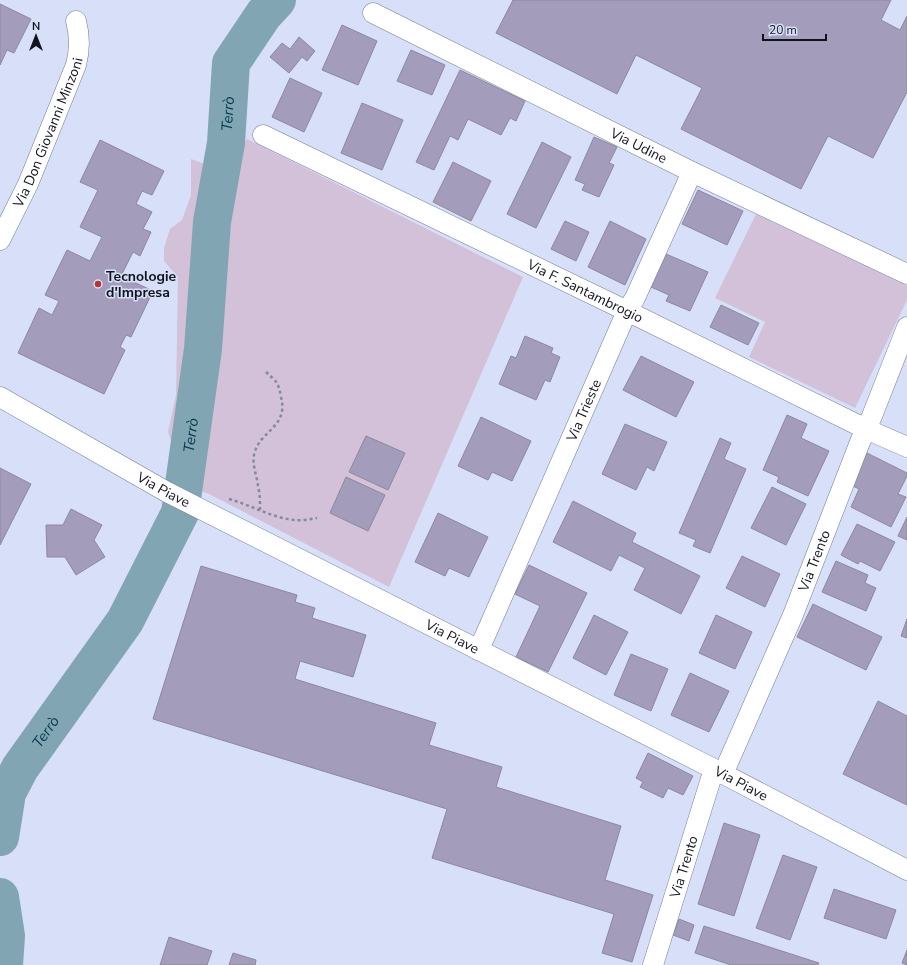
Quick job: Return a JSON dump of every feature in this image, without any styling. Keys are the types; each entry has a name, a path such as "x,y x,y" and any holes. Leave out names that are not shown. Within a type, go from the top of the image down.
{"street":[{"name":"Via Udine","path":"373,13 692,172 907,274"},
{"name":"Via Don Giovanni Minzoni","path":"0,240 28,184 76,65 79,34 76,21"},
{"name":"Via F. Santambrogio","path":"263,135 627,311 866,429 907,447"},
{"name":"Via Trieste","path":"478,650 486,636 627,311 635,298 692,172"},
{"name":"Via Trento","path":"653,965 719,772 793,615 907,327"},
{"name":"Via Piave","path":"0,397 167,492 719,772 907,870"}],"path":[{"path":"260,510 254,455 261,440 275,426 282,416 284,406 278,382 266,372"},
{"path":"204,511 217,496 243,502 277,517 296,521 317,518"}],"shaded area":[{"path":"247,139 523,277 389,587 209,494 188,486 216,317 215,301 223,279 227,248 217,226 222,194 227,171"},
{"path":"191,159 213,167 207,219 201,326 180,465 168,432 176,395 178,277 164,261 164,248 170,229 182,220 191,195"},
{"path":"756,214 907,286 907,300 855,408 749,357 765,322 715,298"}],"building":[{"path":"513,0 891,0 881,20 900,30 907,16 907,92 873,158 828,136 801,189 681,129 702,88 636,55 617,94 496,33"},
{"path":"0,4 31,19 14,53 7,50 0,65"},
{"path":"342,25 377,41 358,85 322,70"},
{"path":"299,37 315,51 307,61 302,57 289,73 270,57 282,43 290,49"},
{"path":"411,50 445,65 432,95 397,81"},
{"path":"460,70 525,101 516,121 510,118 501,135 468,119 458,140 450,136 434,170 416,162"},
{"path":"290,78 322,93 304,132 272,117"},
{"path":"362,103 403,120 382,170 341,153"},
{"path":"594,137 617,147 609,163 614,165 599,197 582,190 585,184 575,180"},
{"path":"100,140 164,171 152,195 142,191 136,204 152,212 143,229 151,232 140,256 133,252 121,276 153,291 131,337 126,335 120,347 125,350 104,394 18,353 39,308 52,315 59,301 45,295 67,250 90,261 102,237 80,227 98,190 80,182"},
{"path":"542,142 571,157 536,228 507,214"},
{"path":"453,162 491,181 471,221 433,202"},
{"path":"698,190 743,211 727,245 682,224"},
{"path":"565,221 589,232 576,261 551,249"},
{"path":"610,221 646,239 625,285 588,267"},
{"path":"666,254 708,272 690,311 666,301 669,295 651,287"},
{"path":"721,305 759,323 748,345 710,327"},
{"path":"525,336 553,348 551,353 560,357 550,382 545,380 536,400 499,384 511,356 516,358"},
{"path":"641,356 694,382 676,417 623,390"},
{"path":"787,415 807,424 801,438 829,451 808,496 777,482 779,477 763,470"},
{"path":"481,417 531,441 512,481 492,472 488,480 458,466"},
{"path":"625,424 667,442 654,471 647,467 636,490 602,474"},
{"path":"366,436 405,453 388,490 349,472"},
{"path":"720,438 731,443 724,459 746,469 710,553 693,546 696,540 679,533"},
{"path":"867,453 907,473 898,494 906,497 891,527 851,507 859,489 851,485"},
{"path":"0,468 31,484 0,545"},
{"path":"346,477 385,495 368,531 330,513"},
{"path":"772,487 806,504 786,545 751,528"},
{"path":"573,501 636,533 632,542 700,576 681,614 634,590 645,568 619,555 611,571 553,542"},
{"path":"71,509 102,525 94,540 105,557 76,575 65,557 47,557 46,525 63,525"},
{"path":"438,513 488,537 469,577 449,568 445,576 415,562"},
{"path":"907,517 907,540 898,536"},
{"path":"857,524 895,542 880,571 860,561 858,564 841,555"},
{"path":"742,556 780,574 765,607 726,588"},
{"path":"836,561 868,575 865,583 876,588 866,611 822,592"},
{"path":"529,565 587,593 548,672 516,657 540,606 515,594"},
{"path":"201,566 297,595 295,602 315,608 312,618 366,635 353,677 300,661 295,679 436,723 429,745 502,767 496,787 621,826 605,880 653,895 632,962 602,953 614,914 432,858 447,809 153,719"},
{"path":"813,604 882,637 866,670 797,637"},
{"path":"594,615 628,632 606,675 573,658"},
{"path":"716,615 752,632 735,669 699,653"},
{"path":"907,619 907,638 901,636"},
{"path":"631,654 668,669 651,711 614,695"},
{"path":"690,673 729,691 709,732 671,715"},
{"path":"878,701 907,716 907,805 843,774"},
{"path":"648,753 693,776 683,795 668,788 663,798 640,787 643,782 636,778"},
{"path":"724,823 760,835 734,916 698,904"},
{"path":"783,855 817,867 790,940 756,928"},
{"path":"834,889 896,910 886,939 824,918"},
{"path":"679,919 694,925 689,941 673,935"},
{"path":"704,926 819,963 818,965 731,965 695,953"},
{"path":"169,937 212,951 207,965 160,965"},
{"path":"907,950 907,965 902,963"},
{"path":"233,953 256,960 255,965 229,965"}],"waterway":[{"name":"Terrò","path":"0,837 7,793 20,768 125,621 180,513 203,349 212,222 226,143 231,63 264,14 277,0"},
{"name":"Terrò","path":"0,897 6,936 4,965"}],"place":[{"name":"Tecnologie d'Impresa","path":"98,284"}]}
